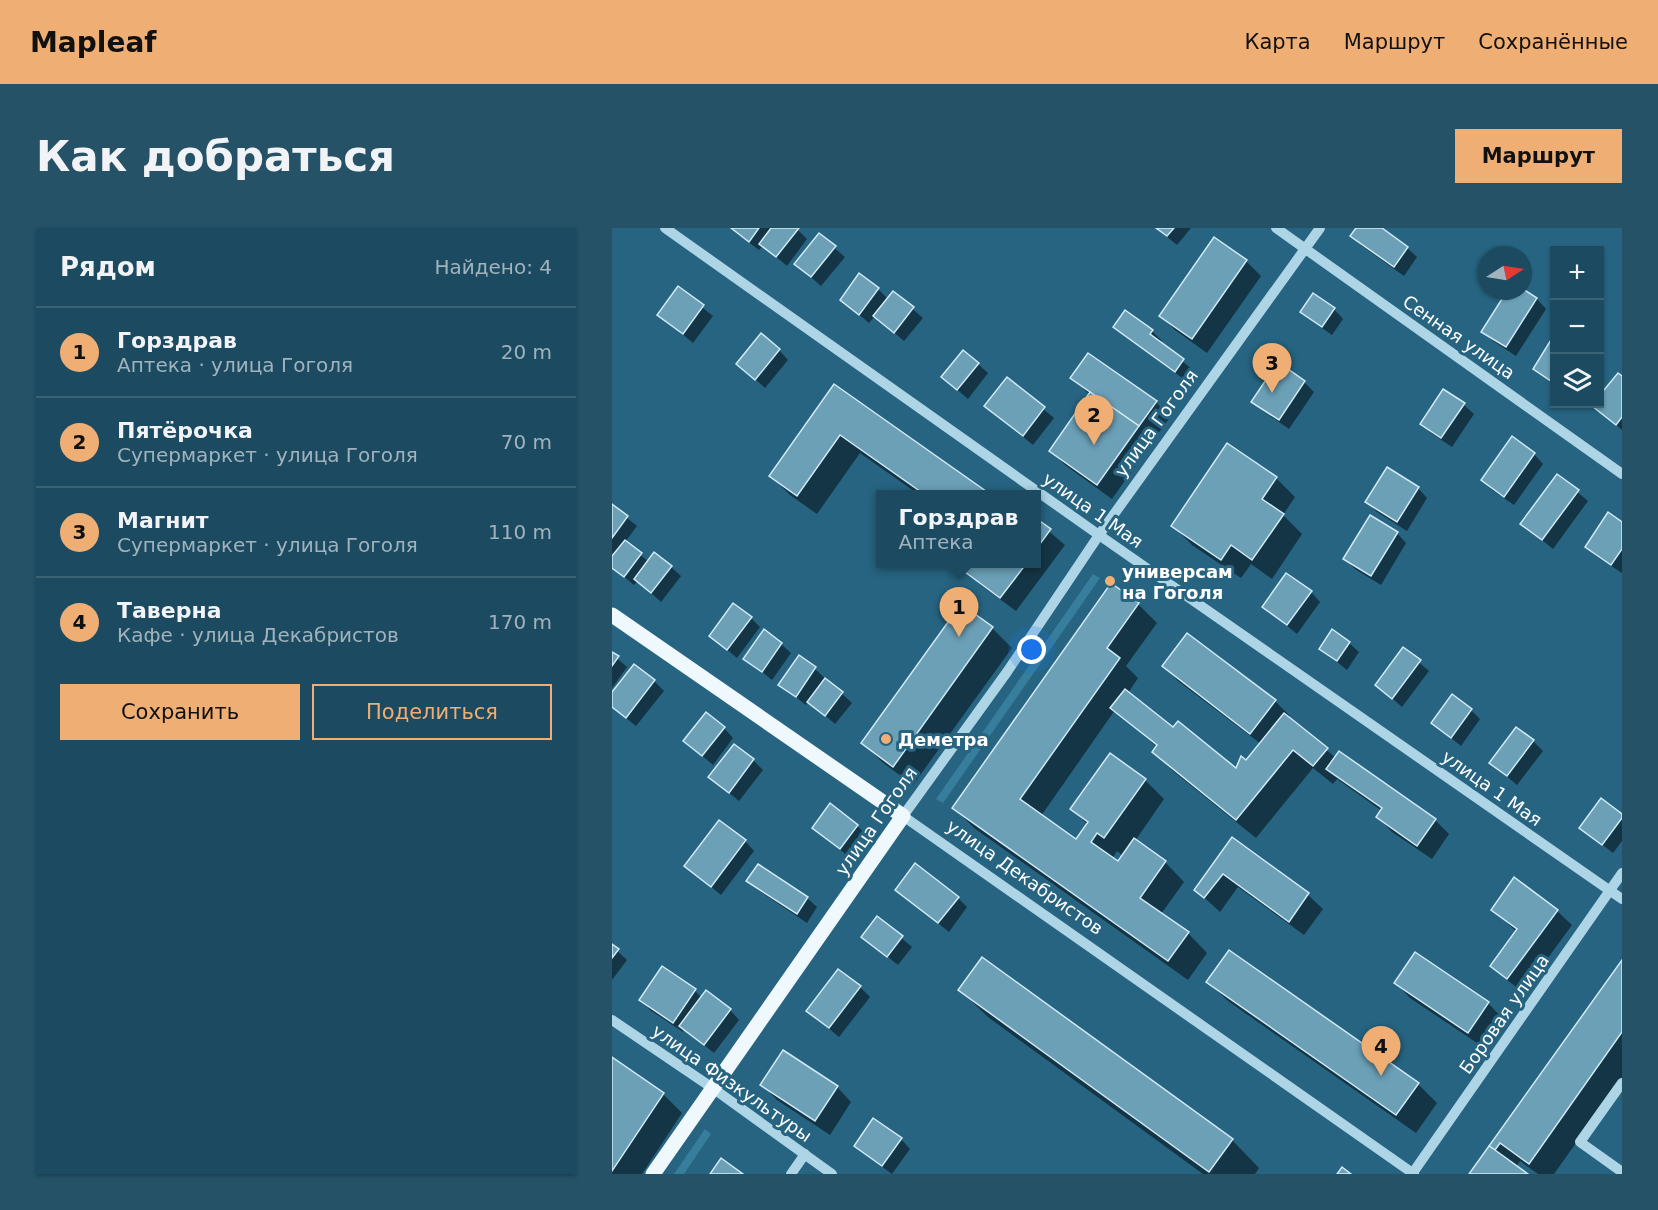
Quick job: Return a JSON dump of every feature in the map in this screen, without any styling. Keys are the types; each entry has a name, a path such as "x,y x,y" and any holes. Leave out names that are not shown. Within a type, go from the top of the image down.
{"main road":[{"name":"улица Декабристов","path":"612,615 903,816"},
{"name":"улица Гоголя","path":"654,1174 903,816"}],"street":[{"name":"улица 1 Мая","path":"665,228 1035,490"},
{"name":"Сенная улица","path":"1276,228 1622,474"},
{"name":"улица Гоголя","path":"903,816 1007,672 1099,535 1320,228"},
{"name":"улица 1 Мая","path":"1041,494 1622,899"},
{"name":"улица Декабристов","path":"903,816 1413,1174"},
{"name":"Боровая улица","path":"1413,1174 1622,873"},
{"name":"улица Физкультуры","path":"612,1020 714,1089 832,1174"},
{"path":"1622,1083 1580,1142 1622,1172"},
{"path":"791,1174 805,1154"}],"shaded area":[{"path":"1093,574 1100,578 943,803 936,799"},
{"path":"705,1129 711,1134 684,1174 674,1174"}],"building":[{"path":"731,228 759,228 749,242"},
{"path":"771,228 799,228 776,257 759,244"},
{"path":"1156,228 1174,228 1167,236"},
{"path":"1356,228 1382,228 1408,247 1394,267 1350,236"},
{"path":"819,233 836,246 811,277 794,264"},
{"path":"1214,237 1247,260 1192,339 1159,316"},
{"path":"859,273 879,288 859,315 840,300"},
{"path":"678,286 704,305 683,334 657,315"},
{"path":"893,291 914,307 894,333 873,316"},
{"path":"1313,293 1335,308 1322,327 1300,312"},
{"path":"1532,295 1537,298 1506,347 1481,332 1501,300 1532,300"},
{"path":"1125,310 1153,330 1150,334 1184,359 1175,372 1113,327"},
{"path":"761,333 780,349 755,380 736,364"},
{"path":"1550,341 1550,380 1533,369"},
{"path":"963,350 979,363 957,390 941,377"},
{"path":"1088,353 1157,401 1139,426 1070,378"},
{"path":"1278,362 1305,381 1279,420 1251,402"},
{"path":"1618,373 1622,376 1622,417 1616,425 1595,408 1604,408 1604,390"},
{"path":"1007,377 1045,407 1023,436 984,406"},
{"path":"834,384 984,490 918,490 840,435 797,496 769,476"},
{"path":"1443,389 1465,403 1441,438 1420,424"},
{"path":"1090,392 1139,426 1097,485 1049,451"},
{"path":"1512,436 1535,453 1504,497 1481,480"},
{"path":"1227,443 1277,477 1262,499 1284,514 1252,560 1231,545 1221,560 1171,526"},
{"path":"1387,467 1419,487 1397,522 1365,502"},
{"path":"1557,474 1579,490 1542,540 1520,524"},
{"path":"612,504 628,516 612,538"},
{"path":"1608,512 1622,522 1622,549 1611,565 1585,547"},
{"path":"1370,515 1398,532 1371,576 1343,559"},
{"path":"1041,522 1051,529 1041,543"},
{"path":"625,540 642,553 624,577 612,568 612,556"},
{"path":"654,552 672,566 651,593 634,579"},
{"path":"968,568 1023,568 1000,598 965,572"},
{"path":"1286,573 1312,591 1287,625 1262,607"},
{"path":"1111,583 1139,603 1107,648 1120,658 1020,799 1076,839 1088,822 1070,809 1110,753 1146,779 1104,838 1097,833 1091,842 1118,861 1134,838 1166,861 1140,898 1189,932 1168,961 952,808"},
{"path":"733,603 752,617 727,650 709,636"},
{"path":"961,604 993,627 893,767 861,743"},
{"path":"764,629 782,643 762,672 743,659"},
{"path":"1332,629 1350,642 1337,661 1319,649"},
{"path":"1187,633 1276,700 1250,734 1162,666"},
{"path":"1403,647 1421,660 1392,699 1375,685"},
{"path":"612,652 619,656 612,666"},
{"path":"799,655 816,667 796,697 778,685"},
{"path":"634,664 655,680 626,718 612,707 612,692"},
{"path":"825,678 843,692 825,716 807,702"},
{"path":"1125,689 1173,727 1178,721 1236,768 1241,756 1246,760 1284,713 1328,748 1313,766 1293,750 1236,820 1152,752 1157,745 1110,708"},
{"path":"1452,694 1472,709 1451,738 1431,723"},
{"path":"706,712 725,727 702,756 683,741"},
{"path":"1516,727 1534,740 1507,776 1489,763"},
{"path":"734,744 754,759 729,793 708,777"},
{"path":"1339,751 1436,819 1417,846 1376,817 1382,808 1326,769"},
{"path":"1601,798 1622,814 1622,818 1602,845 1579,828"},
{"path":"830,803 858,825 840,849 812,828"},
{"path":"719,820 746,840 711,887 684,866"},
{"path":"1232,837 1309,893 1289,922 1223,874 1204,898 1194,890"},
{"path":"915,863 959,897 938,923 895,890"},
{"path":"758,864 808,897 797,914 746,881"},
{"path":"1514,877 1558,910 1507,979 1490,966 1517,929 1491,910"},
{"path":"877,916 903,936 887,957 861,937"},
{"path":"612,944 619,949 612,958"},
{"path":"1229,950 1419,1083 1396,1115 1206,982"},
{"path":"1415,952 1489,1002 1468,1033 1394,983"},
{"path":"982,957 1233,1139 1209,1172 958,990"},
{"path":"1622,960 1622,1032 1529,1164 1500,1143 1495,1150 1489,1146"},
{"path":"662,966 696,989 673,1023 639,1000"},
{"path":"838,969 861,986 829,1028 806,1011"},
{"path":"706,990 731,1009 704,1045 679,1026"},
{"path":"783,1050 838,1086 815,1121 760,1085"},
{"path":"612,1057 664,1093 612,1171"},
{"path":"873,1118 902,1138 882,1166 854,1146"},
{"path":"1489,1146 1495,1150 1528,1174 1469,1174"},
{"path":"721,1158 743,1174 710,1174"},
{"path":"1342,1167 1351,1174 1337,1174"}],"place":[{"name":"Магнит","path":"1272,393"},
{"name":"Пятёрочка","path":"1094,445"},
{"name":"универсам на Гоголя","path":"1110,581"},
{"name":"Горздрав","path":"959,637"},
{"name":"Деметра","path":"886,739"},
{"name":"Таверна","path":"1381,1076"}]}
